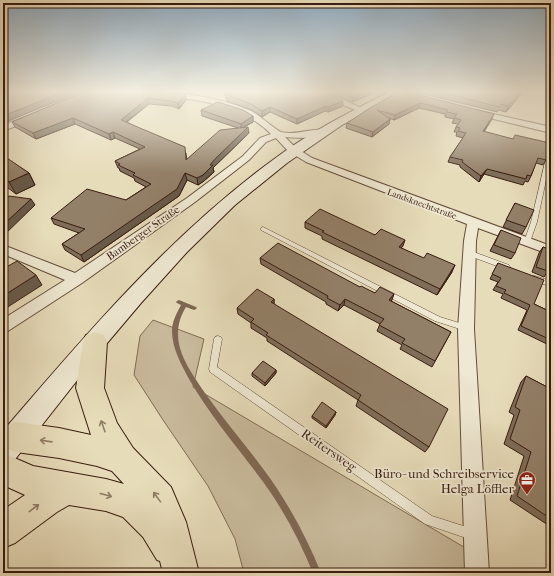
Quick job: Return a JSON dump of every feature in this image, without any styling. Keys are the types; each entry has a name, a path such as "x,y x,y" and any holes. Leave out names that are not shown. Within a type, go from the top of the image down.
{"highway":[{"path":"95,342 90,388 105,432 122,459 159,499 169,522 179,567"},
{"path":"10,444 59,443 97,451 122,459"},
{"path":"3,469 33,482 106,495 133,504 155,525 179,567"},
{"path":"3,531 45,500 67,488"}],"main road":[{"path":"10,444 124,307 194,234 226,205 294,152 344,119"}],"street":[{"path":"3,128 26,119"},
{"path":"259,119 278,134 294,152"},
{"path":"505,119 551,130"},
{"path":"278,134 298,136 323,132"},
{"name":"Bamberger Straße","path":"3,326 77,279 209,188 246,158 264,140 278,134"},
{"name":"Landsknechtstraße","path":"294,152 352,178 551,251"},
{"path":"473,223 469,253 466,328 477,573"},
{"path":"3,249 77,279"}],"lane":[{"path":"527,242 548,176 551,146"},
{"path":"263,229 438,319 466,328"},
{"path":"469,253 514,269"},
{"path":"527,275 551,284"},
{"name":"Reitersweg","path":"218,339 214,369 429,520 476,535"}],"shaded area":[{"path":"153,320 204,339 193,387 474,553 474,573 244,573 235,539 208,486 134,375 140,336"}],"building":[{"path":"19,119 71,119 33,133 12,122"},
{"path":"75,119 122,119 121,120 185,147 186,160 220,130 248,127 215,159 210,165 213,165 203,175 197,178 185,173 177,189 81,255 62,244 85,229 51,218 87,189 126,200 151,184 133,175 135,173 118,165 120,164 115,161 145,147 113,132 109,134"},
{"path":"226,119 249,119 241,124"},
{"path":"353,119 390,119 373,132 347,123"},
{"path":"457,119 491,119 483,131 513,139 515,135 550,143 546,160 538,158 531,176 527,175 526,179 487,169 481,176 462,162 463,160 450,157 466,133 458,131 460,128 456,127 461,120"},
{"path":"3,156 29,173 9,182 3,178"},
{"path":"9,196 31,199 3,225 3,201"},
{"path":"515,203 534,210 526,227 506,220"},
{"path":"320,209 375,235 381,229 405,240 399,247 424,258 427,253 455,265 440,289 322,232 324,231 305,222"},
{"path":"501,230 521,238 515,253 494,245"},
{"path":"278,243 360,287 361,286 375,293 380,287 394,294 389,300 451,332 435,361 402,343 405,339 379,325 384,319 345,299 340,305 327,298 328,296 260,258"},
{"path":"543,247 551,250 551,266 548,271 536,267"},
{"path":"17,261 36,275 3,296 3,269"},
{"path":"498,263 544,280 534,304 551,312 551,340 521,326 530,305 504,293 506,290 496,286 501,278 492,274"},
{"path":"257,289 274,299 271,302 448,409 429,447 358,400 361,395 266,335 268,333 251,322 254,319 237,308"},
{"path":"263,361 276,370 265,383 252,373"},
{"path":"526,376 551,389 551,519 517,496 531,452 510,439 520,410 515,407"},
{"path":"322,402 336,412 326,426 312,416"}],"waterway":[{"path":"179,302 185,304"},
{"path":"185,304 194,308"},
{"path":"185,304 178,317 175,332 177,348 185,367 197,387 227,429 267,480 295,525 317,573"}],"place":[{"name":"Büro- und Schreibservice Helga Löffler","path":"527,495"}]}
